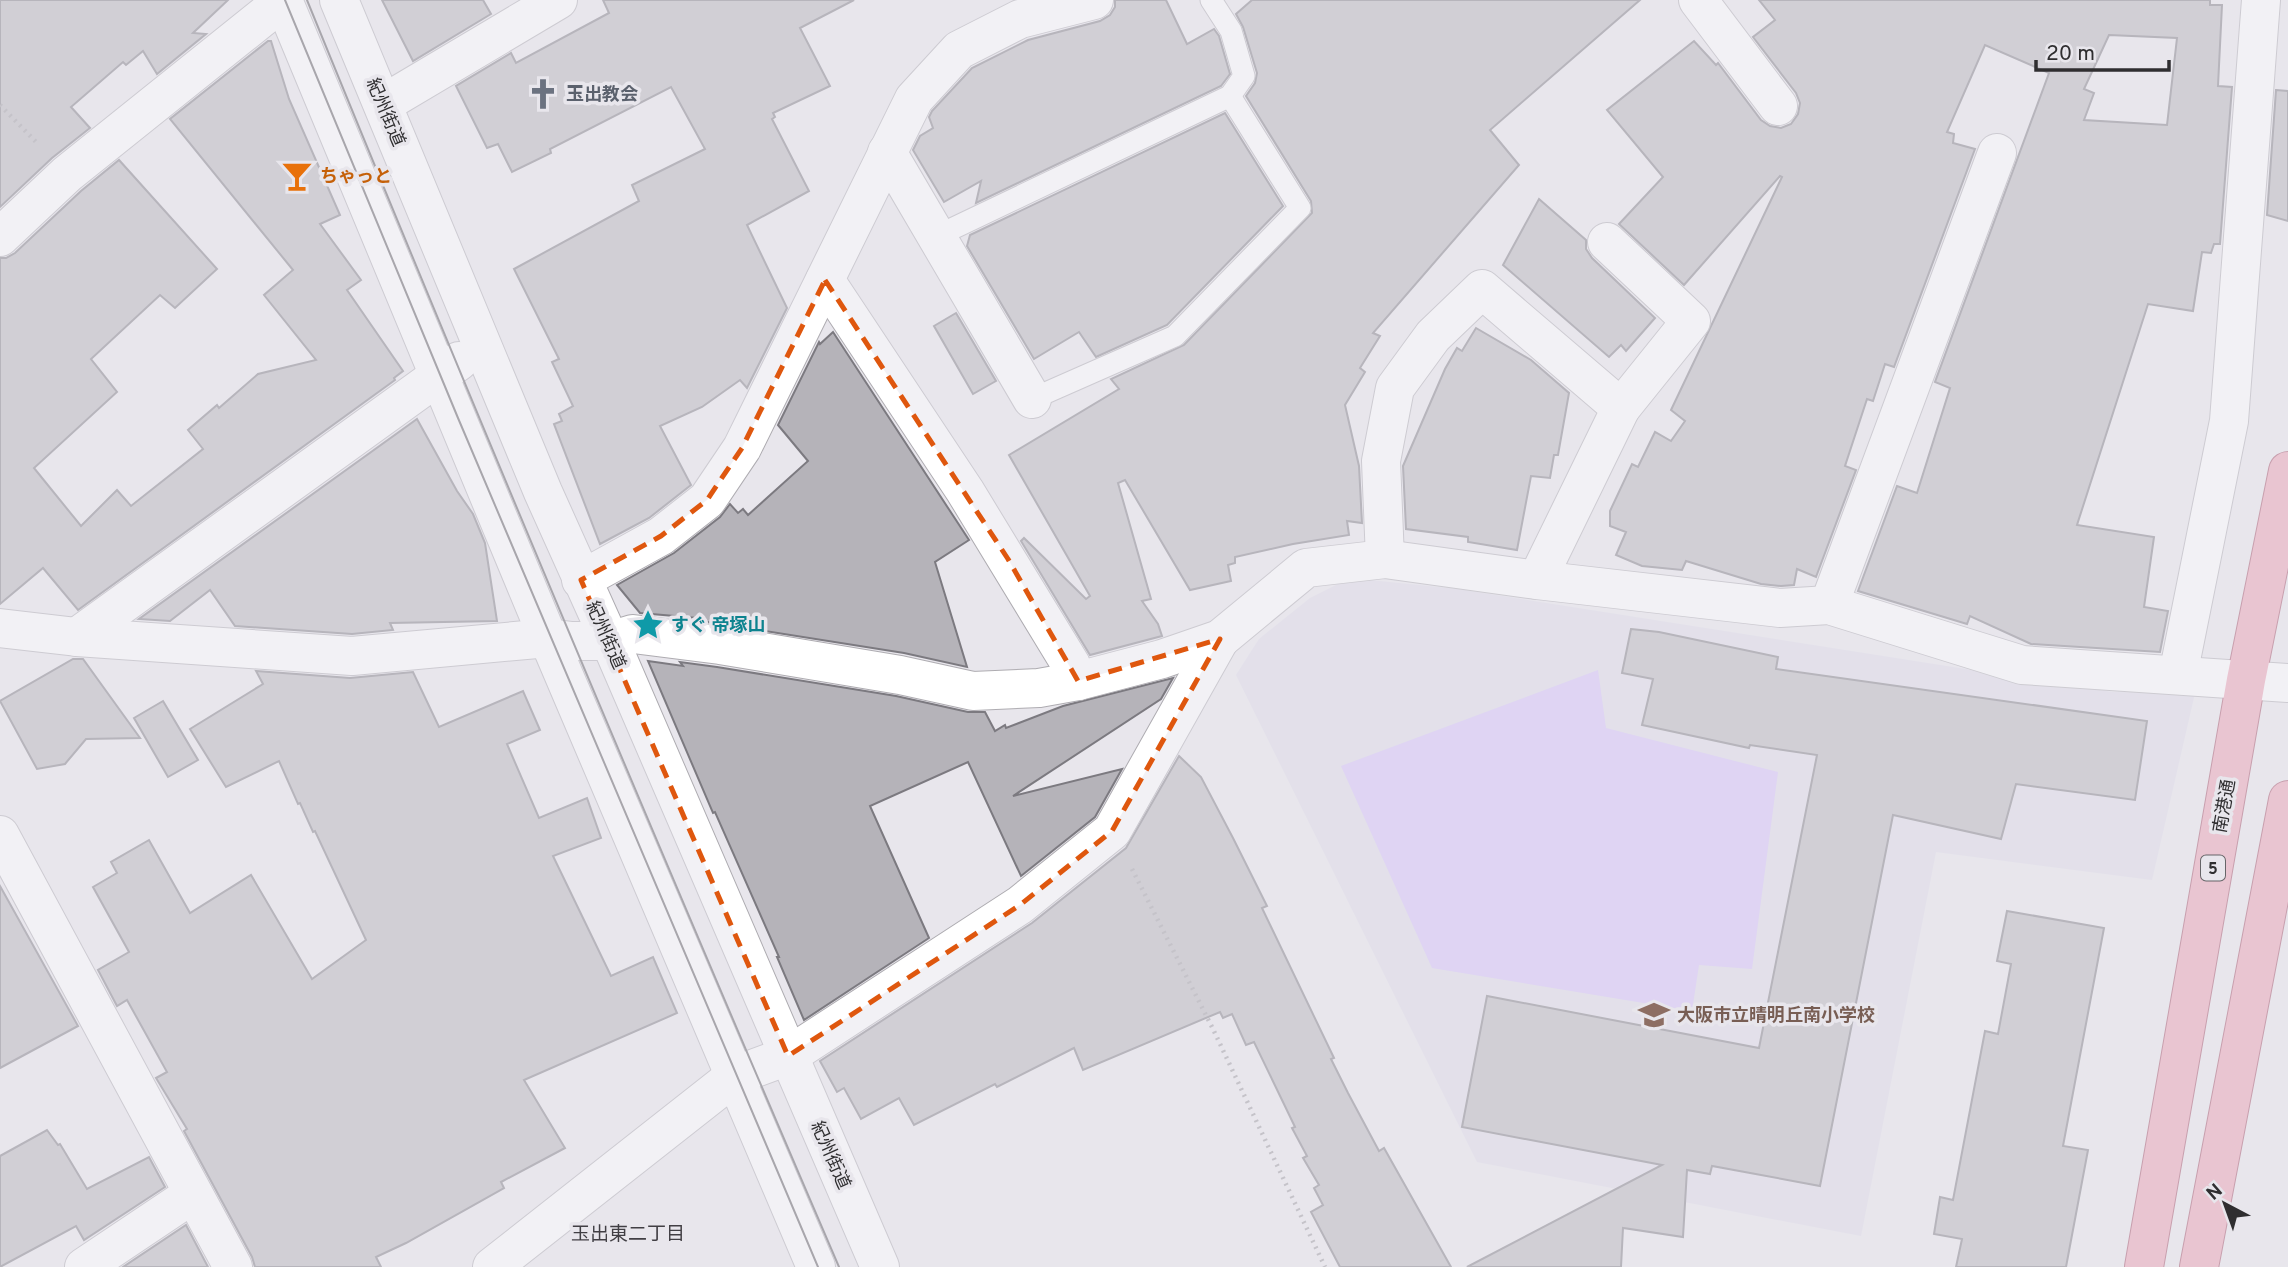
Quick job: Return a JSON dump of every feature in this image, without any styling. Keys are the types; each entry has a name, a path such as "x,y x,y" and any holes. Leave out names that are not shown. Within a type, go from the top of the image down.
{"main road":[{"name":"南港通","path":"2144,1267 2246,680 2288,471"},
{"path":"2199,1267 2288,800"}],"street":[{"path":"0,237 67,174 284,0 548,638 816,1267"},
{"name":"紀州街道","path":"338,0 581,580 610,641 880,1267"},
{"path":"383,104 558,0"},
{"path":"1698,0 1778,106"},
{"path":"2178,675 2230,421 2261,0"},
{"path":"581,580 661,536 707,500 742,448 914,99 958,50 1020,19 1088,1"},
{"path":"887,152 1032,399"},
{"path":"1829,605 1997,153"},
{"path":"1537,580 1621,408 1691,321 1607,242"},
{"path":"825,279 987,525 1079,681"},
{"path":"1385,559 1381,461 1395,388 1433,336 1482,289 1621,408"},
{"path":"77,637 482,344"},
{"path":"0,628 77,637 352,656 548,638 610,641 633,634 720,645 900,675 973,691 1040,688 1079,681 1162,659 1220,639 1306,568 1385,559 1537,580 1780,608 1829,605 2022,665 2288,683"},
{"path":"496,1266 734,1077 788,1056 1020,905 1112,831 1220,639"},
{"path":"0,835 233,1267"},
{"path":"84,1267 193,1194"}],"lane":[{"path":"937,236 1230,96 1244,76 1231,31 1211,0"},
{"path":"1032,399 1175,336 1300,208 1230,96"}],"path":[{"path":"0,105 67,174"},
{"path":"1112,831 1213,1029 1325,1267"}],"highlighted area":[{"path":"825,280 1008,559 1078,681 1220,639 1112,831 1020,905 788,1056 581,580 661,536 707,500 742,448"}],"shaded area":[{"name":"大阪市立晴明丘南小学校","path":"1350,578 1458,589 2112,692 2195,693 2152,880 1936,852 1861,1236 1477,1162 1236,675 1259,639 1310,598"},
{"path":"1598,670 1606,728 1778,772 1752,969 1699,965 1692,1011 1432,968 1341,766"}],"building":[{"path":"0,0 228,0 193,33 206,34 157,74 143,51 126,65 123,62 71,107 90,128 52,158 0,207"},
{"path":"382,0 483,0 491,14 413,61"},
{"path":"603,0 854,0 800,28 830,86 773,113 775,117 772,119 809,191 747,225 787,308 747,388 740,380 702,407 660,426 691,485 649,518 600,544 554,424 562,421 559,414 573,406 552,362 559,359 514,269 639,201 632,185 705,149 671,87 550,149 551,153 512,172 498,144 487,148 456,86 511,53 516,63 609,13"},
{"path":"1115,0 1166,0 1187,44 1214,29 1219,36 1230,74 1221,86 976,203 981,181 944,202 913,150 920,136 933,128 929,117 932,111 972,68 1028,40 1100,21 1110,15 1115,7"},
{"path":"1252,0 1640,0 1490,130 1519,165 1373,333 1380,336 1360,368 1365,372 1345,405 1359,466 1362,523 1347,521 1349,535 1235,557 1235,563 1228,565 1231,581 1190,590 1125,480 1118,483 1151,599 1142,601 1158,624 1162,636 1090,655 1021,541 1024,538 1086,599 1090,596 1009,455 1119,389 1111,379 1184,345 1312,213 1311,201 1246,96 1255,83 1257,73 1243,27 1236,14"},
{"path":"1759,0 2210,0 2210,5 2222,5 2218,86 2232,87 2220,244 2214,244 2211,253 2202,252 2193,311 2148,304 2077,525 2154,537 2144,607 2168,611 2160,652 2031,644 1970,616 1967,624 1858,591 1897,486 1917,493 1950,388 1935,382 2049,73 1985,45 1947,132 1954,134 1953,143 1975,149 1894,367 1885,364 1873,401 1867,399 1845,466 1856,470 1816,577 1797,569 1794,585 1761,584 1686,561 1682,570 1642,566 1616,555 1626,532 1610,526 1610,511 1632,464 1638,467 1655,432 1671,441 1685,421 1671,410 1782,177 1780,176 1684,285 1619,224 1663,177 1607,110 1694,41 1716,65 1718,63 1761,120 1770,126 1781,128 1791,124 1798,114 1800,103 1796,93 1753,37 1775,20","holes":["2109,35 2177,38 2167,125 2084,120 2094,93 2084,89"]},
{"path":"271,41 289,99 340,215 320,224 361,280 347,290 403,371 395,380 78,610 43,568 0,604 0,258 15,253 81,191 119,160 217,269 175,308 160,295 91,359 117,392 34,468 81,526 117,490 131,506 203,449 188,430 217,405 219,408 258,374 316,360 264,295 293,270 170,119"},
{"path":"2276,90 2288,91 2288,221 2267,215"},
{"path":"1225,113 1283,206 1167,325 1096,357 1079,332 1034,359 967,246 970,235"},
{"path":"1539,199 1586,240 1586,249 1592,258 1655,318 1626,351 1621,345 1609,357 1503,265"},
{"path":"956,313 996,381 973,394 934,326"},
{"path":"1476,328 1531,360 1569,393 1558,455 1554,455 1550,478 1531,476 1517,550 1468,542 1468,537 1406,529 1403,466 1445,369 1457,348 1462,351"},
{"path":"833,332 969,540 935,562 967,667 904,653 695,620 698,618 640,613 617,585 674,553 720,517 730,504 738,513 743,509 748,515 808,461 778,425 819,342 820,344"},
{"path":"417,419 457,491 473,514 485,543 497,621 390,623 393,630 352,634 235,626 210,590 170,621 139,619"},
{"path":"1631,629 1659,632 1778,657 1776,669 2147,721 2135,800 2016,784 2001,839 1893,815 1820,1186 1712,1166 1710,1174 1687,1170 1683,1237 1623,1228 1621,1267 1467,1267 1662,1165 1462,1127 1487,996 1759,1048 1817,755 1750,745 1749,748 1642,725 1653,679 1622,673"},
{"path":"73,659 83,659 140,738 86,739 65,764 37,769 0,701"},
{"path":"648,661 717,667 896,696 968,712 985,712 995,731 1005,725 1006,728 1063,706 1173,678 1161,699 1013,796 1122,769 1095,817 1021,876 968,762 870,806 929,938 804,1020 779,957"},
{"path":"256,671 350,678 413,672 439,727 523,691 540,730 507,744 539,818 587,798 601,838 553,856 611,976 653,957 677,1013 524,1080 565,1148 501,1182 504,1188 376,1257 381,1267 255,1267 184,1131 187,1129 156,1078 167,1072 127,1000 117,1006 98,970 129,952 93,887 117,873 111,862 149,840 190,913 251,875 312,979 366,940 279,761 226,787 190,729 263,684"},
{"path":"163,701 198,760 168,777 134,718"},
{"path":"1179,756 1201,777 1267,906 1262,908 1348,1093 1379,1151 1384,1148 1451,1267 1340,1267 1311,1212 1323,1205 1314,1188 1319,1185 1303,1158 1307,1156 1292,1128 1295,1127 1254,1042 1246,1045 1232,1014 1223,1018 1220,1012 1083,1070 1074,1048 914,1125 899,1098 861,1119 844,1088 837,1092 820,1061 1032,923 1126,848"},
{"path":"0,886 78,1026 0,1068"},
{"path":"2007,911 2104,928 2063,1146 2088,1150 2066,1267 1956,1267 1962,1239 1934,1234 1940,1197 1953,1200 1985,1031 1998,1034 2011,964 1997,961"},
{"path":"47,1130 58,1145 60,1144 87,1189 149,1157 165,1187 84,1240 76,1226 0,1267 0,1156"},
{"path":"186,1225 208,1267 123,1267"}],"tram line":[{"path":"285,0 458,418 818,1267"},
{"path":"307,0 570,635 839,1267"}],"place":[{"name":"玉出教会","path":"543,94"},
{"name":"ちゃっと","path":"297,176"},
{"name":"すぐ 帝塚山","path":"648,625"},
{"name":"大阪市立晴明丘南小学校","path":"1654,1015"}],"district":[{"name":"玉出東二丁目","path":"628,1233"}]}
